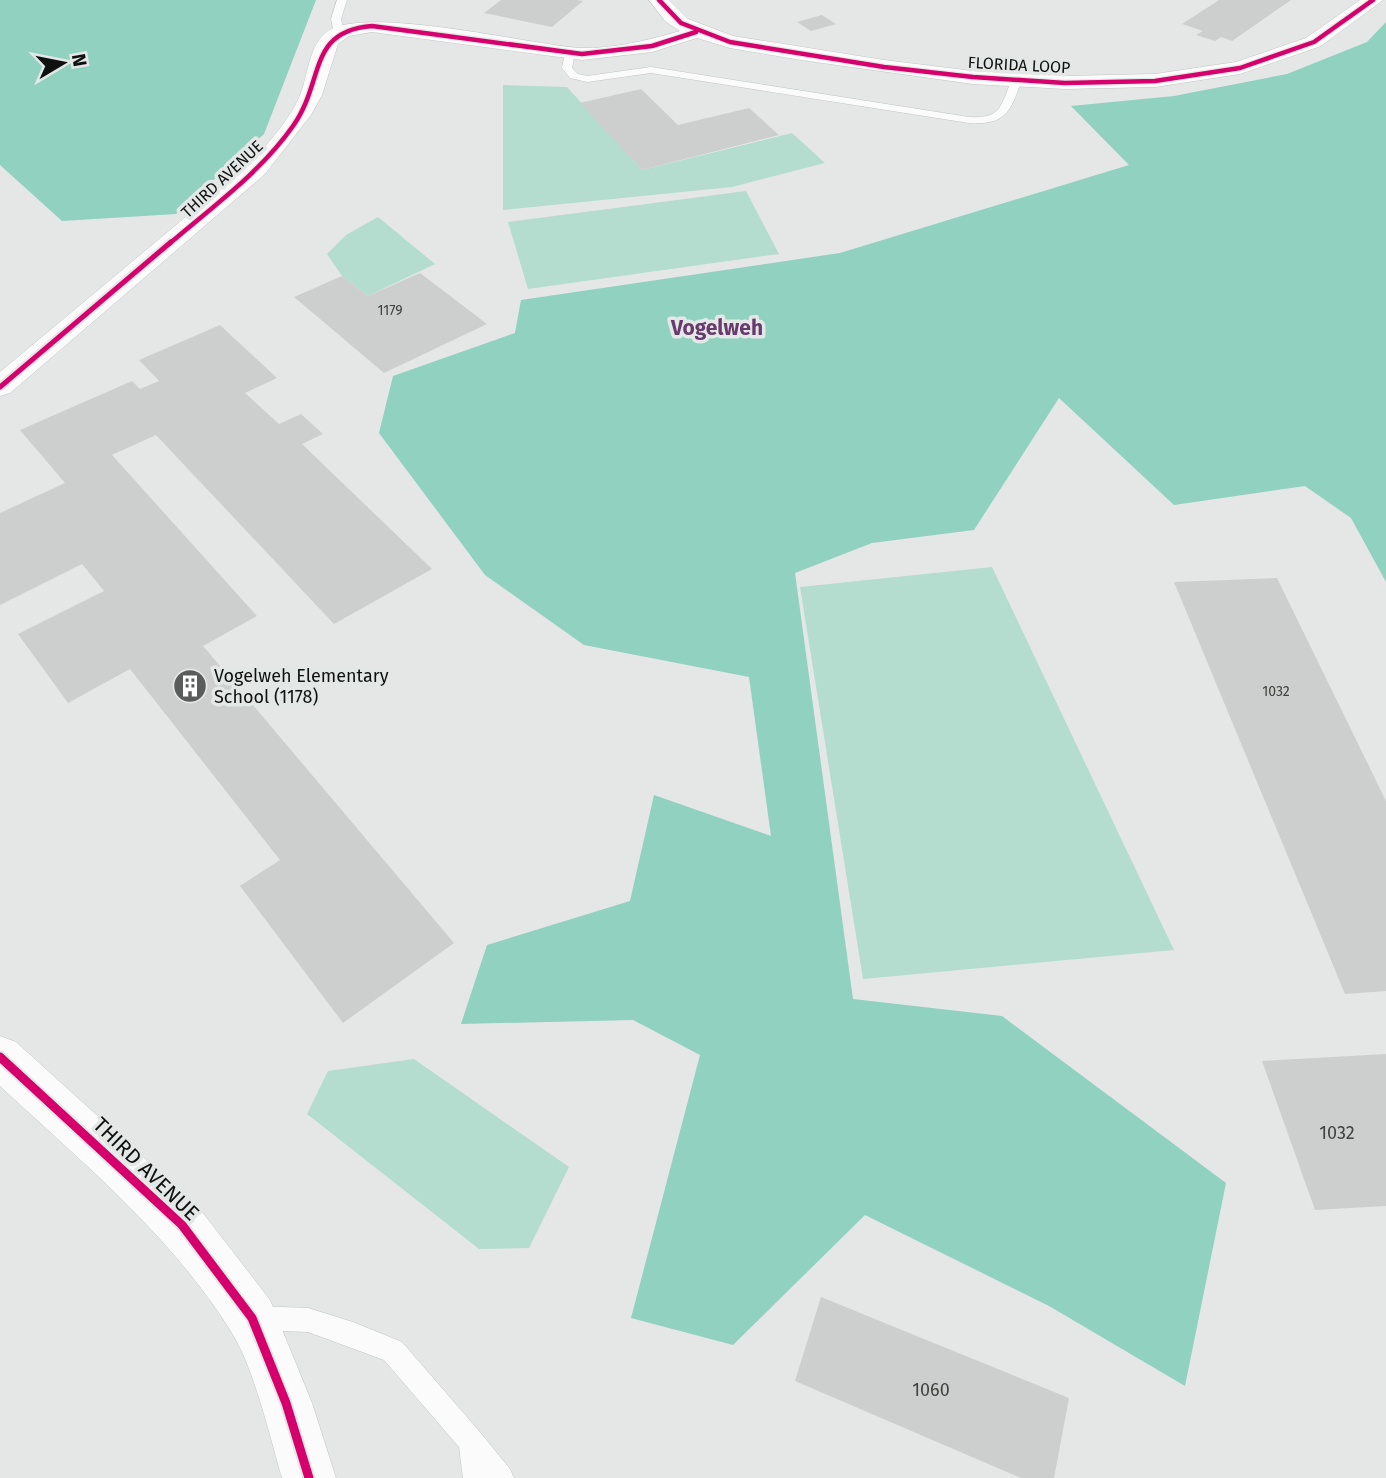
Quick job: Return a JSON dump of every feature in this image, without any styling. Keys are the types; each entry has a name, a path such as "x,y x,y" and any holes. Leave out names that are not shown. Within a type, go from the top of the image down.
{"street":[{"name":"FLORIDA LOOP","path":"659,0 672,16 696,32 773,49 1016,82 1157,79 1249,66 1286,56 1318,41 1345,25 1373,0"},
{"path":"339,33 353,27 381,27 570,53 619,52 696,32"},
{"name":"THIRD AVENUE","path":"1,385 256,170 277,147 304,108 329,42 339,33"},
{"name":"THIRD AVENUE","path":"0,1057 130,1172 182,1225 252,1318 286,1402 309,1478"}],"lane":[{"path":"339,33 336,19 342,0"},
{"path":"570,53 567,68 573,76 587,79 651,70 969,120 987,121 1006,111 1016,82"},
{"path":"252,1318 308,1320 353,1334 393,1351 501,1478"},
{"path":"470,1439 476,1478"}],"green space":[{"path":"0,0 316,0 264,134 176,214 62,221 0,165"},
{"path":"1386,22 1386,582 1351,518 1305,486 1174,505 1059,398 974,530 872,543 795,573 853,999 1002,1016 1226,1183 1185,1386 1049,1306 865,1215 733,1345 631,1318 700,1055 633,1020 461,1024 487,945 630,901 654,795 771,836 749,677 584,645 485,575 379,433 393,376 515,333 521,300 840,253 1129,165 1071,106 1174,96 1287,74 1367,42"},
{"path":"503,85 567,87 642,170 792,133 825,163 732,187 503,210"},
{"path":"746,191 779,254 528,289 508,222"},
{"path":"378,217 435,264 368,296 342,276 327,254 346,235"},
{"path":"992,567 1174,950 863,979 800,587"},
{"path":"414,1059 569,1167 529,1248 479,1249 307,1114 328,1071"}],"building":[{"path":"501,0 583,1 552,27 484,13"},
{"path":"1219,0 1291,0 1232,41 1221,37 1215,41 1196,35 1203,31 1182,24"},
{"path":"822,15 836,24 811,31 797,22"},
{"path":"641,89 678,125 749,108 779,135 642,170 580,103"},
{"path":"420,273 487,324 384,373 294,297 342,276 368,296"},
{"name":"Vogelweh Elementary School (1178)","path":"220,325 277,378 245,393 279,424 301,414 323,434 302,444 432,569 334,624 156,435 112,455 257,616 203,646 454,943 343,1023 240,886 280,860 130,669 68,703 18,634 104,591 82,564 0,605 0,513 65,483 20,430 132,381 140,389 159,381 139,360"},
{"path":"1277,578 1386,801 1386,991 1345,994 1174,582"},
{"path":"1386,1054 1386,1206 1315,1210 1262,1061"},
{"path":"821,1297 1069,1398 1054,1478 1021,1478 795,1381"}],"cycle path":[{"path":"659,0 672,17 681,23 730,42 884,67 973,77 1065,83 1155,81 1240,68 1314,42 1373,0"},
{"path":"0,387 256,170 294,125 311,95 328,43 342,31 372,26 582,54 652,46 696,32"},
{"path":"0,1057 129,1173 182,1225 252,1318 286,1403 309,1478"}],"place":[{"name":"Vogelweh Elementary School (1178)","path":"190,686"}],"district":[{"name":"Vogelweh","path":"717,328"}]}
